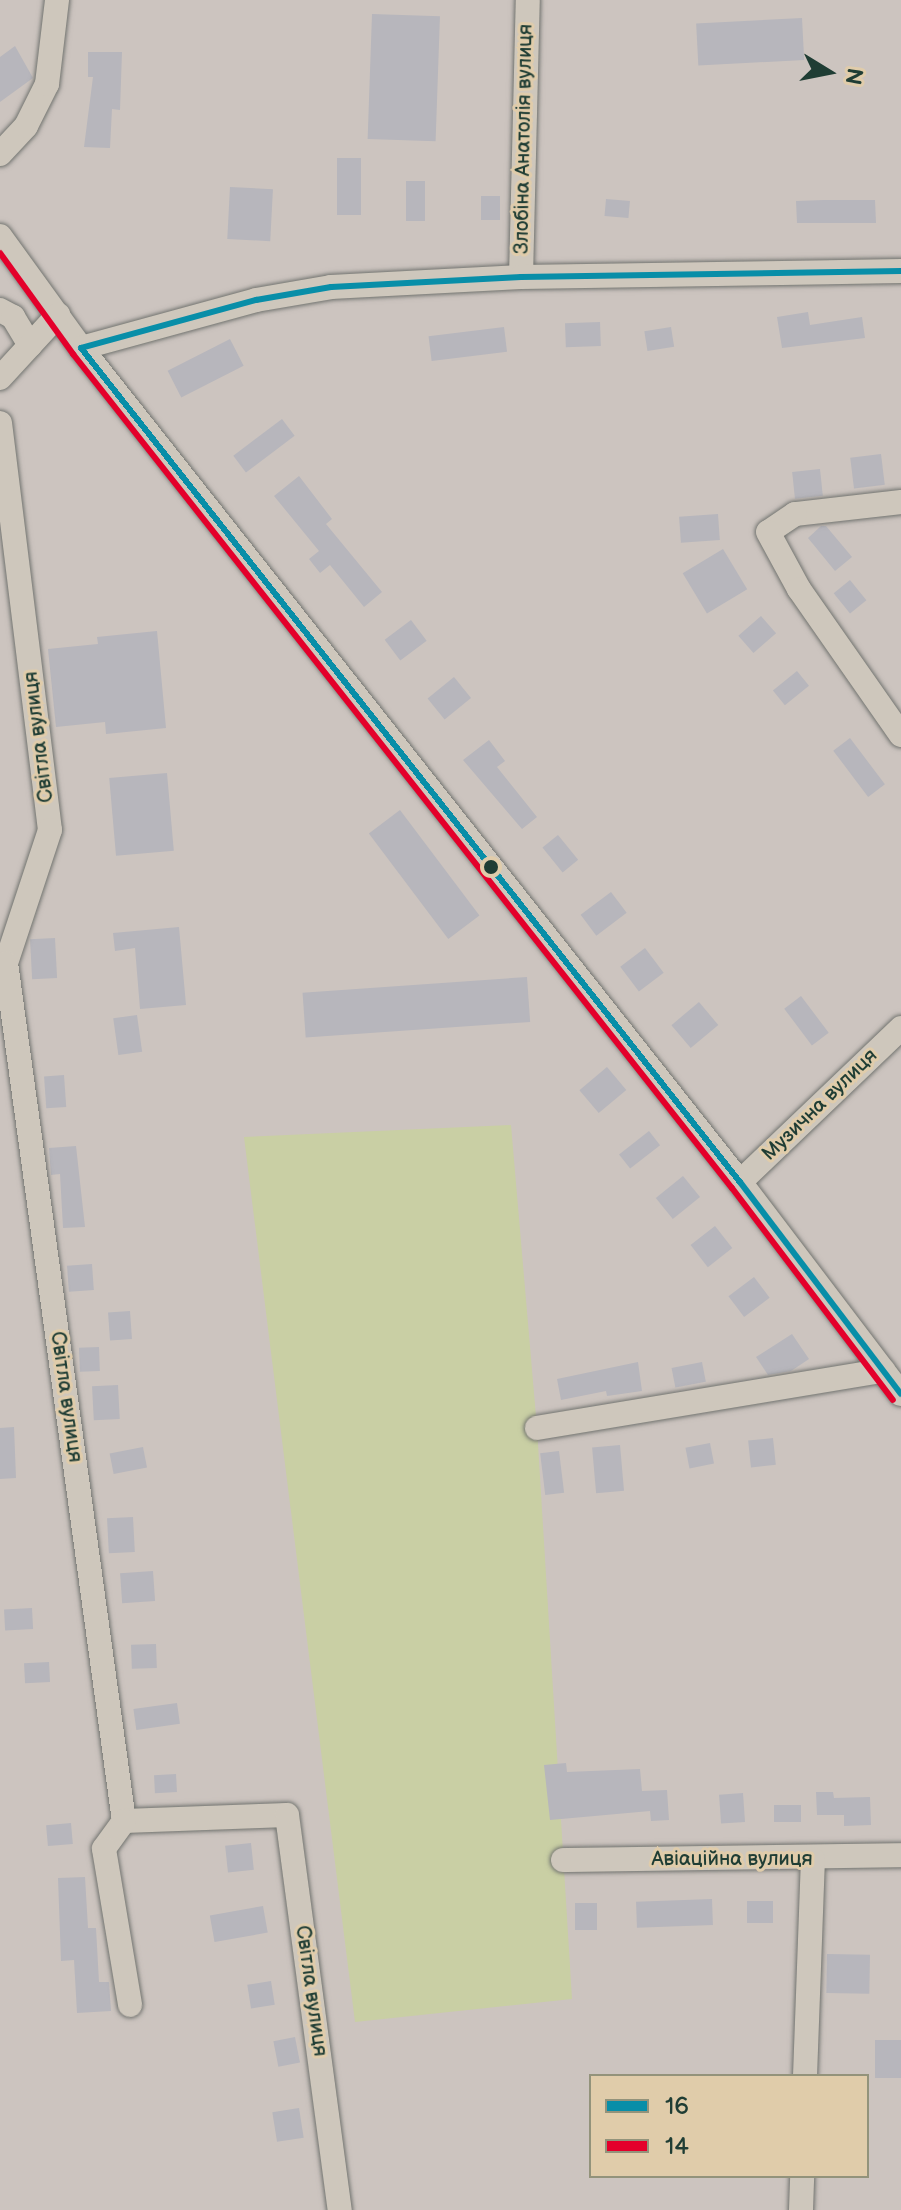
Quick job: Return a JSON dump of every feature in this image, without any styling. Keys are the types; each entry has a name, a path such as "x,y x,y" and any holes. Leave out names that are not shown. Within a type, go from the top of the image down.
{"street":[{"path":"0,154 26,126 47,84 57,0"},
{"name":"Злобіна Анатолія вулиця","path":"521,277 528,0"},
{"path":"0,236 81,348 740,1182 901,1394"},
{"path":"81,348 256,300 316,289 521,277 901,271"},
{"path":"0,310 13,317 30,345"},
{"path":"0,378 58,315"},
{"name":"Світла вулиця","path":"0,423 50,830 6,963 124,1821 287,1815 340,2210"},
{"path":"901,502 795,514 768,532 799,589 901,735"},
{"name":"Музична вулиця","path":"740,1182 901,1028"},
{"path":"537,1428 883,1371"},
{"path":"124,1821 104,1849 130,2005"},
{"name":"Авіаційна вулиця","path":"563,1860 813,1859 901,1855"},
{"path":"805,2074 813,1859"},
{"path":"801,2210 802,2178"}],"green space":[{"path":"511,1125 537,1428 572,1999 355,2022 244,1137"}],"building":[{"path":"372,14 440,16 436,141 368,139"},
{"path":"802,18 804,60 698,65 696,24"},
{"path":"15,46 33,78 0,102 0,57"},
{"path":"88,52 122,52 120,110 112,109 110,148 84,147 93,77 88,77"},
{"path":"337,158 361,158 361,215 337,215"},
{"path":"406,181 425,181 425,221 406,221"},
{"path":"230,187 273,189 270,241 227,239"},
{"path":"481,196 500,196 500,220 481,220"},
{"path":"606,199 630,201 628,218 605,216"},
{"path":"875,200 876,223 797,223 796,201"},
{"path":"808,312 810,325 862,317 865,338 782,348 777,317"},
{"path":"600,322 601,346 566,347 565,323"},
{"path":"504,327 507,352 432,361 429,336"},
{"path":"671,327 674,347 647,351 644,331"},
{"path":"230,339 244,366 181,398 168,371"},
{"path":"282,419 295,436 246,472 233,456"},
{"path":"881,454 885,485 854,489 850,458"},
{"path":"820,469 823,496 795,499 792,472"},
{"path":"299,476 332,519 326,524 382,592 364,607 330,565 320,573 309,559 319,551 274,496"},
{"path":"718,514 720,540 681,543 679,517"},
{"path":"821,526 826,526 852,557 835,571 808,538"},
{"path":"723,549 747,589 707,613 683,573"},
{"path":"850,580 866,600 850,613 834,593"},
{"path":"761,616 776,633 753,653 738,636"},
{"path":"411,620 427,641 400,661 385,640"},
{"path":"157,631 166,728 106,734 105,722 56,727 48,649 98,644 97,637"},
{"path":"797,671 809,686 785,705 773,691"},
{"path":"454,677 471,698 445,719 428,698"},
{"path":"850,738 885,784 868,797 833,751"},
{"path":"489,740 505,761 497,767 537,817 522,829 463,760"},
{"path":"167,773 174,851 116,856 109,778"},
{"path":"400,810 479,915 448,939 369,833"},
{"path":"558,835 578,860 563,872 542,848"},
{"path":"611,892 627,913 596,936 581,915"},
{"path":"179,927 186,1005 140,1009 135,948 115,951 113,933"},
{"path":"55,938 57,978 32,979 30,939"},
{"path":"645,948 664,973 639,991 620,967"},
{"path":"527,977 530,1022 306,1038 303,993"},
{"path":"801,996 829,1033 812,1045 784,1009"},
{"path":"699,1002 718,1025 691,1048 671,1025"},
{"path":"137,1015 142,1052 118,1055 113,1018"},
{"path":"607,1067 626,1090 599,1113 579,1090"},
{"path":"64,1075 66,1107 46,1108 44,1076"},
{"path":"649,1131 660,1145 630,1169 619,1154"},
{"path":"76,1146 85,1227 63,1228 60,1174 51,1175 49,1148"},
{"path":"683,1176 700,1197 673,1219 656,1198"},
{"path":"715,1226 732,1248 708,1267 691,1245"},
{"path":"92,1264 94,1290 69,1292 67,1266"},
{"path":"754,1277 770,1298 744,1317 728,1296"},
{"path":"130,1311 132,1339 110,1340 108,1313"},
{"path":"792,1334 809,1359 791,1371 768,1375 756,1357"},
{"path":"99,1347 100,1371 80,1372 79,1348"},
{"path":"638,1362 642,1391 607,1396 606,1391 561,1400 557,1379"},
{"path":"702,1362 706,1382 675,1388 672,1368"},
{"path":"118,1385 120,1419 94,1420 92,1386"},
{"path":"14,1427 16,1478 0,1479 0,1428"},
{"path":"773,1438 776,1465 751,1467 748,1441"},
{"path":"710,1443 714,1464 689,1468 685,1448"},
{"path":"620,1445 624,1491 596,1493 592,1447"},
{"path":"143,1447 147,1468 114,1474 110,1453"},
{"path":"559,1451 564,1493 545,1495 540,1453"},
{"path":"133,1517 135,1552 109,1553 107,1518"},
{"path":"153,1571 155,1601 122,1603 120,1573"},
{"path":"32,1608 33,1629 5,1630 4,1609"},
{"path":"156,1644 157,1668 132,1669 131,1645"},
{"path":"49,1662 50,1682 25,1683 24,1663"},
{"path":"177,1703 180,1724 136,1730 133,1709"},
{"path":"566,1763 567,1772 640,1769 642,1791 667,1790 669,1820 651,1821 650,1811 550,1820 544,1765"},
{"path":"176,1774 177,1792 155,1793 154,1775"},
{"path":"816,1792 833,1792 834,1798 870,1797 871,1825 844,1826 844,1815 817,1815"},
{"path":"743,1793 745,1822 721,1824 719,1795"},
{"path":"774,1805 801,1805 801,1822 774,1822"},
{"path":"71,1823 73,1844 48,1846 46,1825"},
{"path":"251,1843 254,1870 228,1873 225,1846"},
{"path":"85,1877 88,1928 96,1928 99,1982 109,1982 111,2011 77,2013 74,1960 61,1961 58,1878"},
{"path":"712,1899 713,1925 637,1928 636,1902"},
{"path":"747,1901 773,1901 773,1923 747,1923"},
{"path":"575,1903 597,1903 597,1930 575,1930"},
{"path":"263,1906 268,1933 215,1942 210,1915"},
{"path":"827,1954 870,1955 869,1994 826,1993"},
{"path":"271,1981 275,2005 251,2008 247,1985"},
{"path":"295,2037 300,2063 278,2067 273,2041"},
{"path":"875,2040 901,2040 901,2078 875,2078"},
{"path":"299,2108 304,2138 277,2142 272,2112"}],"transit line":[{"name":"14","path":"0,253 73,354 732,1188 893,1400"},
{"name":"16","path":"901,271 521,277 331,287 256,300 81,348 740,1182 901,1394"}]}
